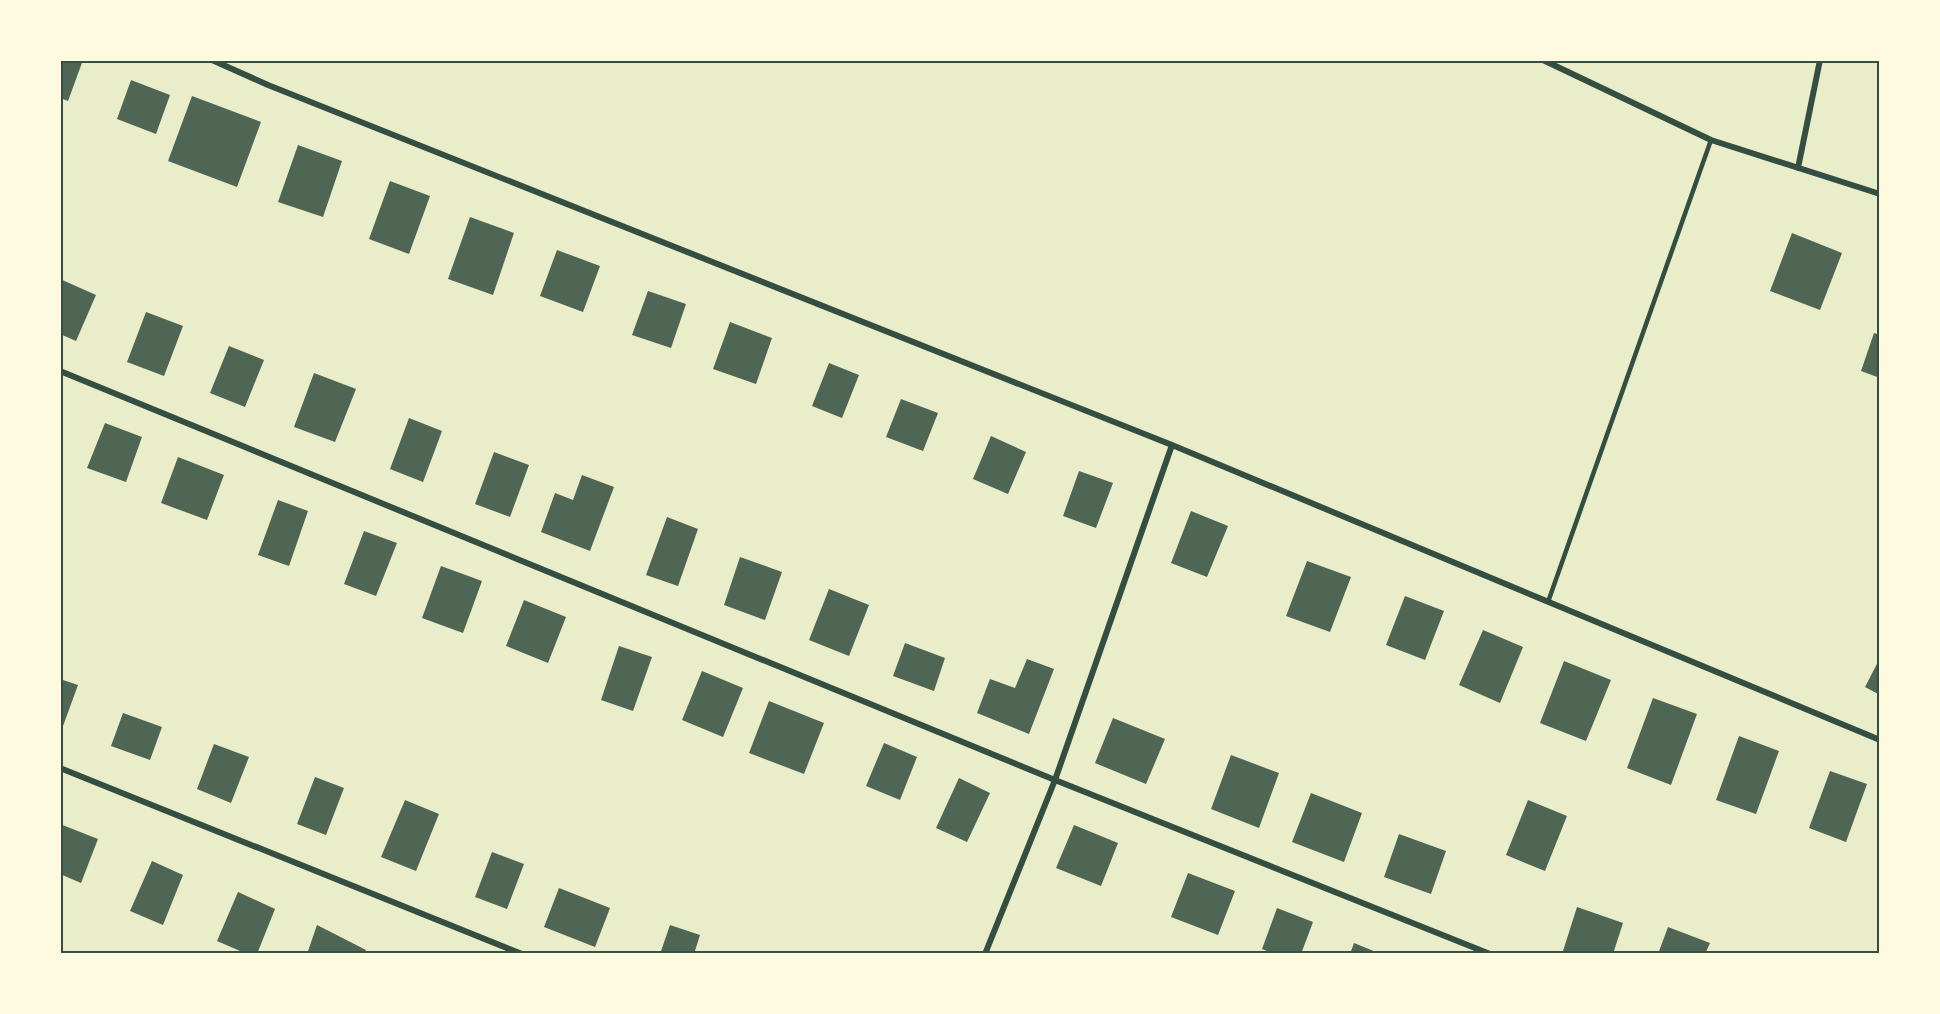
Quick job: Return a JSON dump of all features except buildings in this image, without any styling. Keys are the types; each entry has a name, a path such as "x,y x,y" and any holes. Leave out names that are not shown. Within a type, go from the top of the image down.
{"street":[{"path":"212,60 1172,446 1880,740"},
{"path":"1543,60 1711,140 1880,194"},
{"path":"1798,168 1820,60"},
{"path":"60,371 1055,780 1490,954"},
{"path":"985,954 1055,780 1172,446"},
{"path":"60,768 522,954"}],"lane":[{"path":"1548,602 1711,140"}]}
